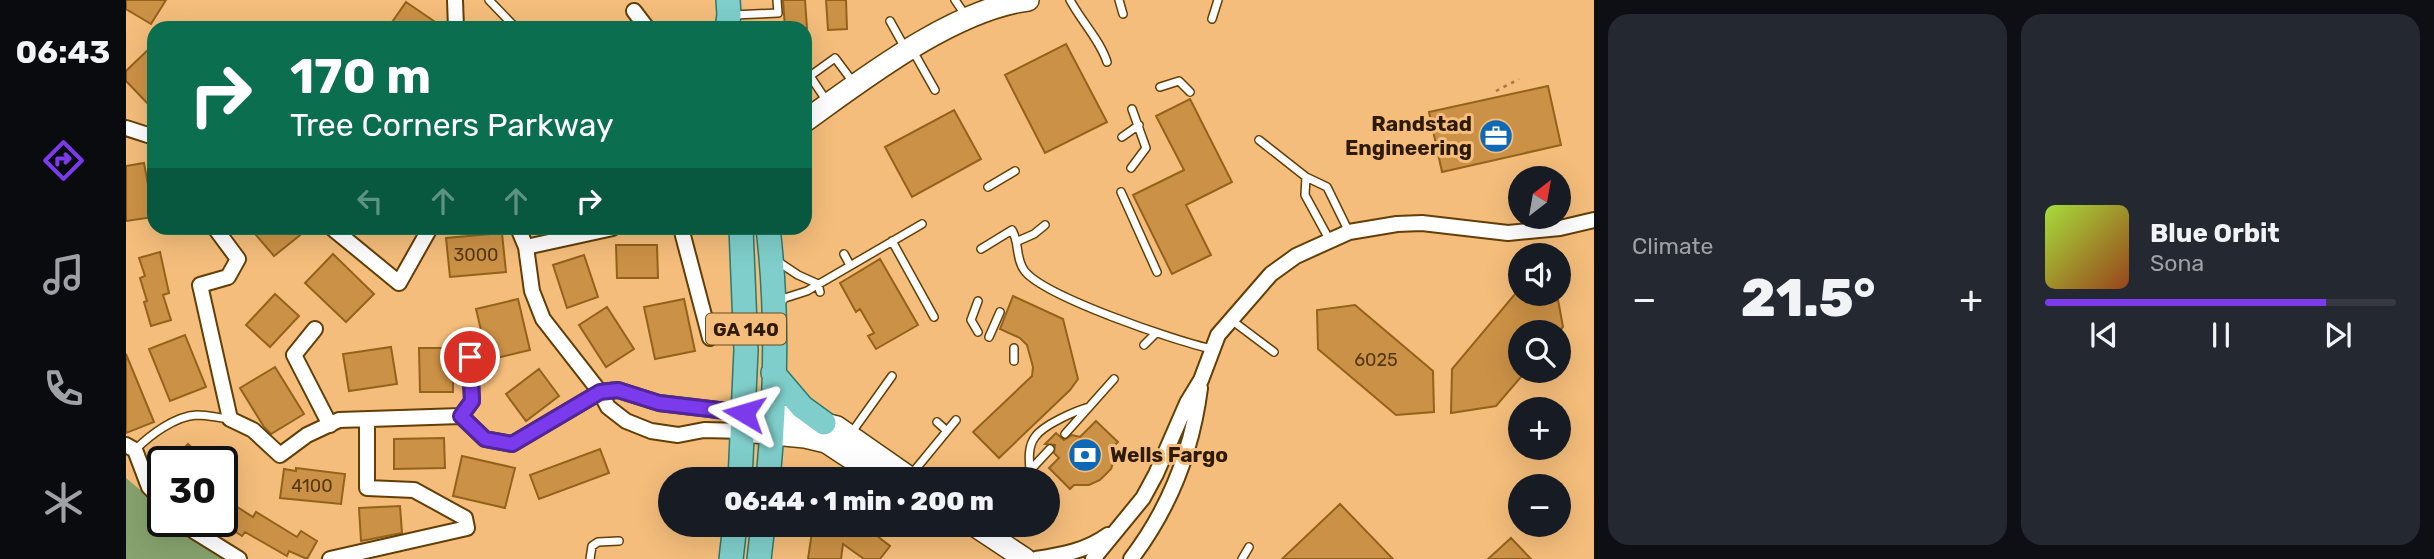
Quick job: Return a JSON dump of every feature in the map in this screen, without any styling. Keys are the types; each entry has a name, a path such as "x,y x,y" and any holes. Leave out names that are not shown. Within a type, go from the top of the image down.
{"main road":[{"path":"812,116 909,50 968,19 1007,3 1028,0"},
{"name":"GA 140","path":"741,235 746,307 741,467"},
{"name":"GA 140","path":"769,235 774,310 769,467"},
{"path":"773,373 802,407 824,423 850,435 895,467"},
{"path":"743,422 772,425 824,423"},
{"path":"772,425 826,442 864,467"},
{"path":"731,559 734,537"},
{"path":"759,559 762,537"},
{"path":"992,537 1025,559"}],"street":[{"path":"455,0 456,21"},
{"path":"634,11 642,21"},
{"path":"126,128 147,135"},
{"path":"1093,559 1143,498 1200,380 1218,335 1271,274 1296,256 1349,232 1397,224 1422,223 1508,233 1560,228 1594,220"},
{"path":"220,235 238,259 228,276 200,285 230,419 253,430 280,455 307,435 339,420 461,416 485,439 512,444 600,392 618,390 659,403 743,422"},
{"path":"341,235 399,283 426,235"},
{"path":"521,235 526,247 532,290 543,318 600,392 608,407 626,421 652,431 678,435 743,422"},
{"path":"526,247 581,235"},
{"path":"683,235 710,338"},
{"path":"315,329 294,355 330,425"},
{"path":"461,416 472,401 470,357"},
{"path":"1137,559 1175,485 1197,408 1200,380"},
{"path":"652,431 652,419 659,403"},
{"path":"330,559 467,528 465,517 414,490 367,488 368,419"},
{"path":"130,447 147,483"},
{"path":"1036,559 1080,551 1098,543 1125,521"},
{"path":"1131,559 1149,536"},
{"path":"204,537 239,559"}],"lane":[{"path":"489,0 509,21"},
{"path":"729,18 778,13 777,0"},
{"path":"955,0 968,19"},
{"path":"1070,0 1107,62"},
{"path":"1119,0 1123,14"},
{"path":"1212,19 1218,0"},
{"path":"890,21 935,90"},
{"path":"812,75 835,58 855,85"},
{"path":"812,79 828,104"},
{"path":"1160,87 1179,81 1190,92"},
{"path":"1131,168 1146,148 1132,109"},
{"path":"1122,137 1139,125"},
{"path":"1259,140 1306,177 1327,187 1349,232"},
{"path":"988,187 1015,171"},
{"path":"1306,177 1305,195 1329,239"},
{"path":"1121,192 1157,272"},
{"path":"774,310 785,298 807,291 922,224"},
{"path":"1018,241 1034,234 1045,225"},
{"path":"981,249 1013,230 1018,241 1017,257 1025,273 1047,288 1156,333 1212,349"},
{"path":"892,241 934,317"},
{"path":"844,254 850,265"},
{"path":"772,256 784,267 818,284 821,292"},
{"path":"978,301 971,320 978,332"},
{"path":"989,337 1000,312"},
{"path":"1230,319 1274,352"},
{"path":"1144,345 1156,333"},
{"path":"1014,348 1014,361"},
{"path":"850,435 877,390 892,376"},
{"path":"1065,434 1114,379"},
{"path":"1030,467 1029,455 1035,436 1070,413 1089,407"},
{"path":"130,447 176,422 195,415 230,419"},
{"path":"919,467 957,420"},
{"path":"937,422 947,431"},
{"path":"1033,467 1050,449"},
{"path":"590,559 592,546 598,542 619,541"},
{"path":"1242,559 1249,547"}],"path":[{"path":"1496,91 1519,79"}],"green space":[{"path":"126,478 147,496 147,537 196,537 222,559 126,559"}],"building":[{"path":"126,0 166,0 153,21 147,22 126,9"},
{"path":"783,0 805,0 806,21 784,21"},
{"path":"826,0 846,0 847,29 828,30"},
{"path":"406,2 434,21 393,21"},
{"path":"1066,44 1107,122 1045,153 1005,75"},
{"path":"147,51 147,103 126,81 126,71"},
{"path":"1548,86 1561,145 1442,172 1429,112"},
{"path":"1190,99 1232,182 1186,205 1211,255 1172,274 1133,195 1184,170 1156,116"},
{"path":"954,110 981,159 912,197 885,147"},
{"path":"144,163 147,179 147,218 126,221 126,166"},
{"path":"256,235 300,235 274,256"},
{"path":"502,235 506,272 450,277 446,238"},
{"path":"616,245 657,245 658,278 617,278"},
{"path":"160,252 169,293 163,295 171,320 151,326 140,278 145,276 139,258"},
{"path":"333,254 374,294 346,322 305,283"},
{"path":"584,255 598,297 567,308 553,265"},
{"path":"880,259 918,325 876,349 868,336 874,333 860,309 856,312 840,283"},
{"path":"275,294 299,316 270,347 246,325"},
{"path":"1013,296 1063,319 1078,379 1070,390 999,458 973,432 1032,376 1033,367 1027,345 1020,338 1000,329"},
{"path":"518,299 530,350 488,360 476,309"},
{"path":"684,299 695,351 655,359 644,307"},
{"path":"1508,302 1508,306 1559,306 1562,320 1508,320 1508,383 1516,383 1496,406 1451,413 1452,369"},
{"path":"1355,305 1433,371 1434,412 1396,415 1318,349 1317,310"},
{"path":"607,307 634,349 606,367 579,325"},
{"path":"185,335 206,387 170,401 149,349"},
{"path":"391,347 397,384 349,391 343,354"},
{"path":"419,348 453,348 453,392 420,392"},
{"path":"126,354 154,422 126,433"},
{"path":"275,367 304,414 271,434 240,388"},
{"path":"539,369 559,396 526,421 506,394"},
{"name":"Wells Fargo","path":"1096,421 1118,442 1115,445 1111,469 1100,480 1089,485 1074,485 1070,489 1060,479 1060,467 1050,467 1059,458 1054,453 1055,445 1045,444 1056,433 1064,440 1072,435 1080,437"},
{"path":"444,438 445,468 394,469 394,439"},
{"path":"600,449 609,473 539,499 530,475"},
{"path":"462,456 515,468 505,508 453,496"},
{"path":"296,468 345,474 341,504 280,498 284,469 296,471"},
{"path":"1340,504 1393,559 1282,559"},
{"path":"400,506 402,533 361,541 359,508"},
{"path":"238,507 253,517 256,512 297,537 301,531 317,541 307,559 289,551 287,556 245,532 242,536 238,533"},
{"path":"811,537 878,537 890,546 880,559 864,559 843,544 841,559 808,559"},
{"path":"1511,538 1531,559 1488,559"}],"place":[{"name":"Randstad Engineering","path":"1496,136"},
{"name":"Wells Fargo","path":"1085,455"}],"route":[{"path":"470,357 472,401 461,416 485,439 512,444 600,392 618,390 659,403 744,413"}]}
